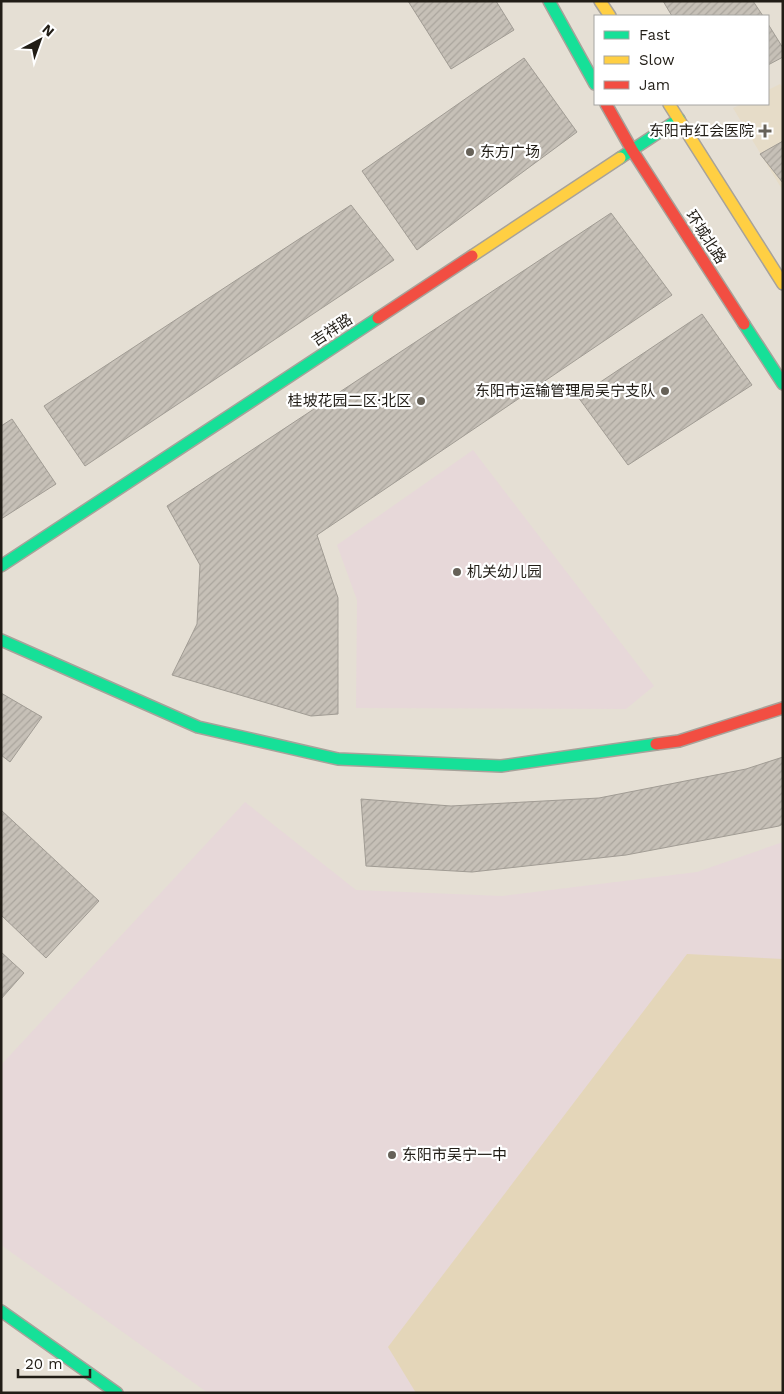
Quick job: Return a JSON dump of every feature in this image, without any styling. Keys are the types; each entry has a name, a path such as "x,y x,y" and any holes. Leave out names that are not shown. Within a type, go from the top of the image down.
{"street":[{"path":"549,1 594,82"},
{"path":"600,1 609,15"},
{"name":"环城北路","path":"607,105 632,150 783,384"},
{"path":"670,105 783,284"},
{"name":"吉祥路","path":"1,566 680,119"},
{"path":"1,640 198,727 338,759 501,766 679,741 783,708"},
{"path":"1,1312 117,1393"}],"shaded area":[{"name":"东阳市红会医院","path":"780,84 783,88 783,191 733,108 740,105 769,105 769,90"},
{"name":"机关幼儿园","path":"473,450 654,686 626,709 356,708 357,600 337,545"},
{"name":"东阳市吴宁一中","path":"245,802 356,890 502,896 697,872 783,842 783,1393 208,1393 1,1245 1,1065"},
{"path":"687,954 783,959 783,1393 416,1393 388,1347"}],"building":[{"path":"408,1 496,1 514,30 451,69"},
{"path":"663,1 753,1 762,15 671,15"},
{"path":"769,26 783,48 783,57 769,64"},
{"name":"东方广场","path":"524,58 577,132 417,250 362,171"},
{"path":"783,141 783,183 760,154"},
{"path":"351,205 394,260 85,466 44,406"},
{"name":"桂坡花园二区·北区","path":"611,213 672,295 317,535 338,598 338,714 311,716 172,675 197,624 200,565 167,506"},
{"name":"东阳市运输管理局吴宁支队","path":"702,314 752,385 628,465 578,397"},
{"path":"12,419 56,484 1,519 1,426"},
{"path":"1,693 42,717 10,762 1,755"},
{"path":"783,757 783,824 779,826 626,855 472,872 366,866 361,799 451,806 599,798 746,769"},
{"path":"1,810 99,901 46,958 1,915"},
{"path":"1,952 24,973 1,999"}],"traffic: fast":[{"path":"549,1 594,82"},
{"path":"620,158 679,119"},
{"path":"1,566 378,318"},
{"path":"744,324 783,384"},
{"path":"1,640 198,727 338,759 501,766 656,744"},
{"path":"1,1311 117,1393"}],"traffic: slow":[{"path":"600,1 609,15"},
{"path":"670,105 783,284"},
{"path":"472,256 620,158"}],"traffic: jam":[{"path":"607,105 632,150 744,324"},
{"path":"378,318 472,256"},
{"path":"656,744 679,741 783,708"}],"place":[{"name":"东阳市红会医院","path":"765,131"},
{"name":"东方广场","path":"470,152"},
{"name":"东阳市运输管理局吴宁支队","path":"665,391"},
{"name":"桂坡花园二区·北区","path":"421,401"},
{"name":"机关幼儿园","path":"457,572"},
{"name":"东阳市吴宁一中","path":"392,1155"}]}
